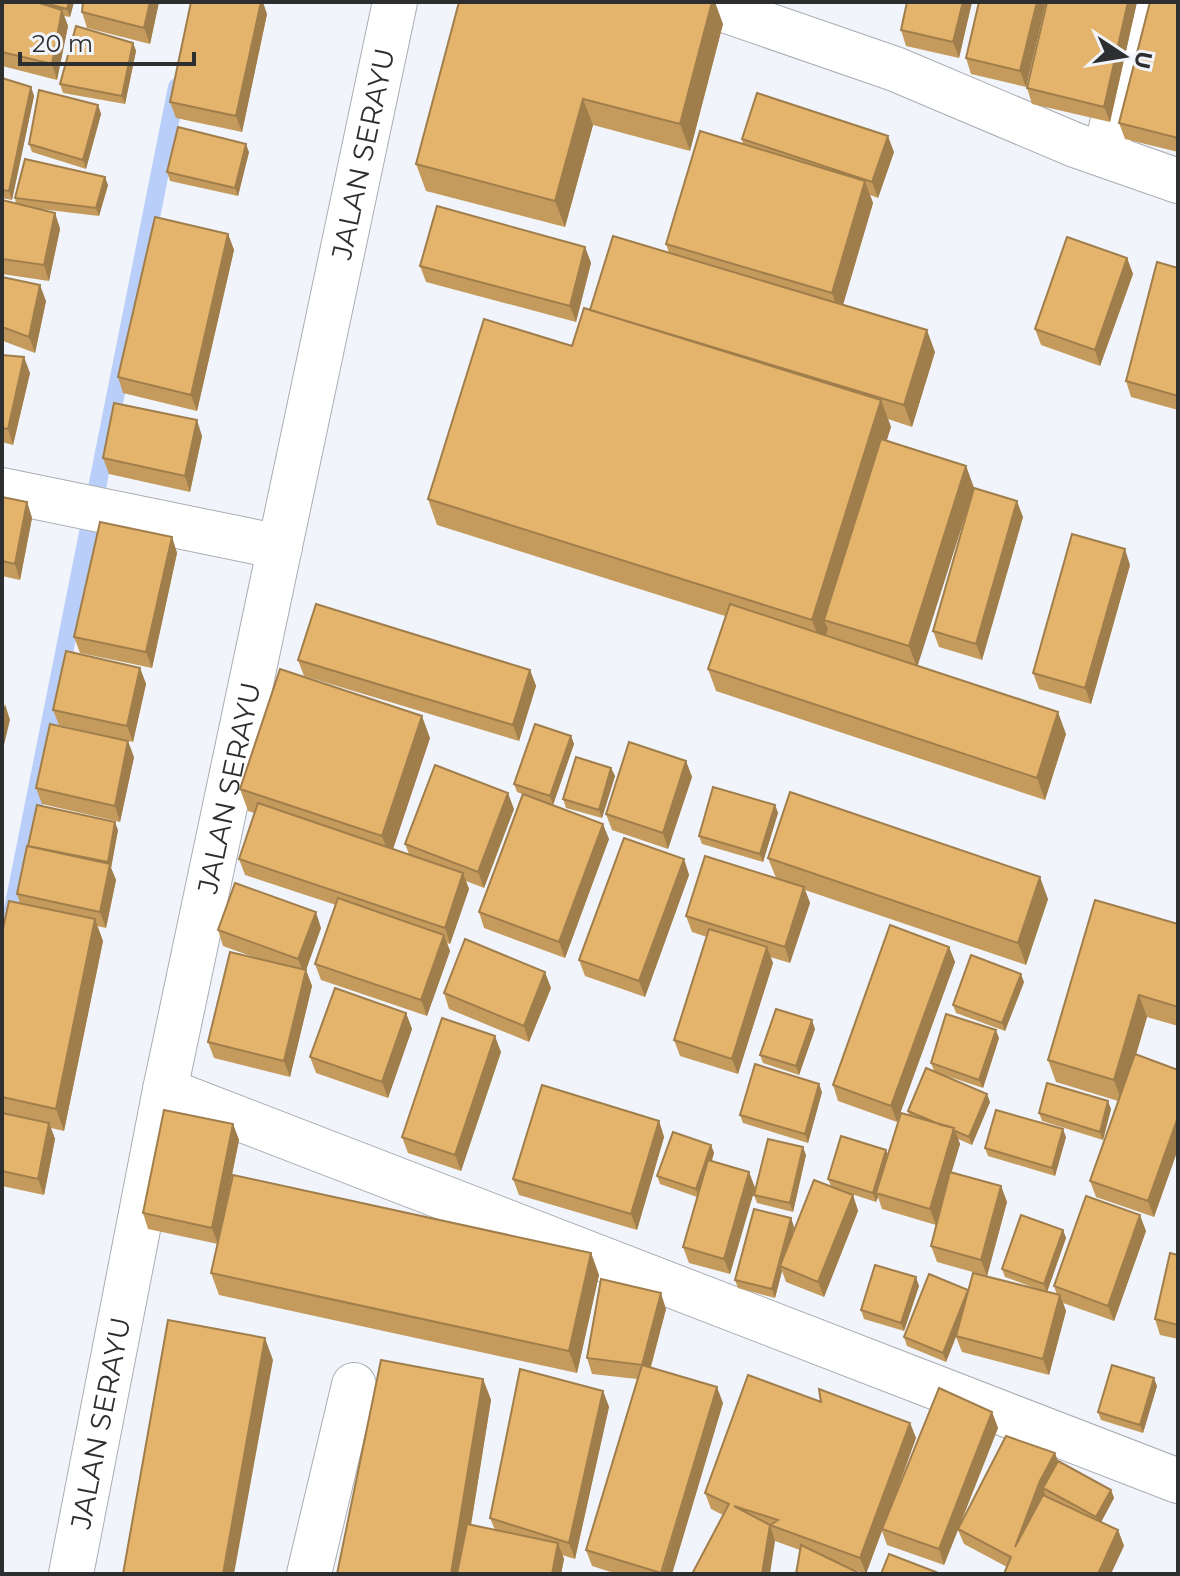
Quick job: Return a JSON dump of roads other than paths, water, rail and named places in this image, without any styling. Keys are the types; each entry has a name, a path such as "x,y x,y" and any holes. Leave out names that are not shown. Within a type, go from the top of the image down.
{"street":[{"name":"JALAN SERAYU","path":"71,1574 165,1090 395,2"},
{"path":"701,2 900,49 1105,155 1178,181"},
{"path":"1105,155 1140,2"},
{"path":"2,490 280,547"},
{"path":"165,1090 1178,1481"},
{"path":"309,1574 354,1385"}],"waterway":[{"path":"2,964 177,87"}]}
